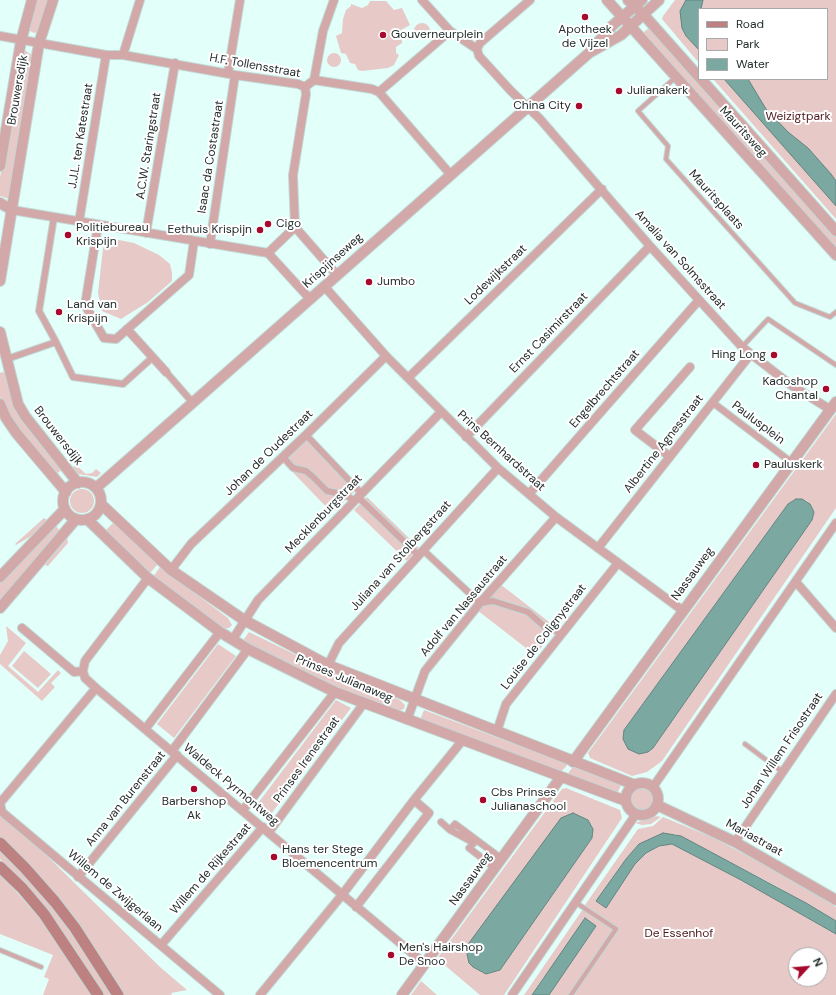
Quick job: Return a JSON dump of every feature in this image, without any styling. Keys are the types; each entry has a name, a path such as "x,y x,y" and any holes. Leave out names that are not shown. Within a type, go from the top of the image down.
{"main road":[{"path":"0,843 26,868 56,902 75,928 118,995"},
{"path":"0,868 22,888 44,914 98,995"}],"street":[{"name":"Brouwersdijk","path":"0,166 21,40 32,0"},
{"name":"Brouwersdijk","path":"0,281 39,43 53,0"},
{"path":"122,54 140,0"},
{"name":"Isaac da Costastraat","path":"210,244 240,0"},
{"path":"314,80 323,31 334,0"},
{"path":"422,0 450,31 477,49 480,43 530,0"},
{"name":"Mauritsweg","path":"607,0 836,255"},
{"name":"Krispijnseweg","path":"589,53 618,37 659,0"},
{"path":"635,2 698,76"},
{"name":"Krispijnseweg","path":"96,488 589,53 599,40 635,2"},
{"path":"450,31 379,92 451,175"},
{"name":"H.F. Tollensstraat","path":"0,36 106,54 122,54 231,74 298,84 305,87 314,80 372,89 379,92"},
{"name":"Amalia van Solmsstraat","path":"477,49 479,56 602,189 650,246 742,347 750,355 791,385 833,406"},
{"name":"J.J.L. ten Katestraat","path":"79,222 106,54"},
{"name":"A.C.W. Staringstraat","path":"146,233 175,63"},
{"name":"Mauritsweg","path":"702,80 836,231"},
{"path":"305,87 306,94 293,175 295,228 337,275"},
{"name":"Lodewijkstraat","path":"408,378 602,189"},
{"path":"0,203 12,210"},
{"path":"0,212 12,210 268,253 310,299"},
{"path":"54,217 39,311 73,377 123,384 153,357"},
{"path":"98,225 85,305 104,338 116,339 189,275 194,241"},
{"path":"268,253 295,228"},
{"name":"Ernst Casimirstraat","path":"466,437 650,246"},
{"name":"Prins Bernhardstraat","path":"324,286 386,356 498,468 556,517 682,610"},
{"name":"Engelbrechtstraat","path":"529,494 699,300"},
{"path":"127,329 193,403"},
{"name":"Brouwersdijk","path":"0,332 4,360 18,404 25,416 78,483"},
{"path":"4,360 56,342"},
{"name":"Albertine Agnesstraat","path":"598,548 750,355"},
{"name":"Johan de Oudestraat","path":"171,570 191,544 306,435 386,356"},
{"path":"669,456 635,430 690,367"},
{"name":"Paulusplein","path":"712,402 791,462"},
{"path":"0,404 6,418 17,434 66,492"},
{"name":"Nassauweg","path":"573,762 682,610 833,406"},
{"name":"Mecklenburgstraat","path":"233,639 258,600 441,412"},
{"path":"306,435 358,497 420,553 480,603 493,601 521,610 534,616 546,628 562,633"},
{"path":"282,457 292,468 306,471 327,491 358,497"},
{"name":"Juliana van Stolbergstraat","path":"328,665 339,644 498,468"},
{"path":"78,483 87,483 96,488 101,504 96,514 88,519 76,519 70,515 65,509 64,498 66,492 71,486 78,483"},
{"name":"Prinses Julianaweg","path":"101,504 171,570 244,620 328,665 635,785"},
{"path":"0,577 65,509"},
{"name":"Adolf van Nassaustraat","path":"407,720 425,671 480,603 556,517"},
{"path":"0,608 76,519"},
{"name":"Prinses Julianaweg","path":"88,519 148,578 220,632 248,649 335,692 462,741 626,801"},
{"path":"653,788 836,523"},
{"name":"Louise de Colignystraat","path":"497,731 506,704 618,563"},
{"path":"22,628 74,672 83,671 85,661 148,578"},
{"path":"796,582 834,626"},
{"path":"146,728 220,632"},
{"name":"Anna van Burenstraat","path":"78,877 175,753 248,649"},
{"name":"Waldeck Pyrmontweg","path":"83,671 86,678 96,688 146,728 425,964"},
{"path":"0,803 96,688"},
{"name":"Prinses Irenestraat","path":"243,810 335,692"},
{"name":"Johan Willem Frisostraat","path":"735,842 836,694"},
{"name":"Prinses Irenestraat","path":"266,830 364,703"},
{"path":"260,995 342,895 414,800 462,741"},
{"name":"Nassauweg","path":"402,995 561,777"},
{"path":"643,783 653,788 658,794 657,805 648,814 636,814 628,807 626,801 628,791 635,785 643,783"},
{"path":"356,907 429,813 414,800"},
{"name":"Willem de Zwijgerlaan","path":"0,803 2,812 220,995"},
{"name":"Mariastraat","path":"657,805 735,842 836,900"},
{"path":"512,995 636,814"},
{"path":"441,822 450,830 475,841 502,859"},
{"name":"Willem de Rijkestraat","path":"161,945 266,830"},
{"path":"475,841 469,848 495,868"}],"lane":[{"name":"Mauritsplaats","path":"676,76 638,111 668,146 666,159 795,303 830,317 836,312"},
{"path":"742,347 768,319 836,365"},
{"path":"745,744 765,759"},
{"path":"773,765 783,772"},
{"path":"571,995 616,929 575,902"},
{"path":"0,950 41,967"}],"green space":[{"path":"33,0 50,0 40,31 34,33 28,30"},
{"name":"Weizigtpark","path":"675,0 836,0 836,219 714,80 828,80 828,8 698,8 698,62 662,19"},
{"path":"370,1 386,1 394,10 402,8 410,25 401,30 402,43 396,47 396,53 399,55 394,65 388,68 362,71 358,70 355,64 350,63 346,54 341,53 336,36 342,33 343,19 346,10 351,6 351,4 362,8 368,5"},
{"path":"419,23 425,23 430,28 428,37 425,39 419,39 414,34 414,28"},
{"path":"651,26 836,234 836,251 643,33"},
{"path":"26,51 32,55 9,198 6,198 0,196 0,178 20,52"},
{"path":"334,53 339,55 341,60 339,65 334,67 329,65 327,60 329,55"},
{"path":"119,240 134,243 159,255 170,264 172,273 172,281 148,302 121,319 102,311 98,293 103,248 108,243"},
{"path":"0,373 5,373 7,381 62,469 57,474 27,442 3,408 0,396"},
{"path":"836,414 836,508 662,761 647,772 632,776 590,758 588,753","holes":["796,499 807,501 814,512 812,520 653,748 648,752 639,754 624,730 788,504"]},
{"path":"307,439 356,490 332,513 283,462"},
{"path":"76,465 86,474 92,473 96,469 101,473 97,477 78,474 72,468"},
{"path":"82,489 90,493 94,501 90,509 82,513 74,509 70,501 74,493"},
{"path":"367,497 419,548 407,561 354,510"},
{"path":"44,518 47,520 33,535 16,545 15,544"},
{"path":"114,522 156,562 157,565 151,572 149,572 104,532"},
{"path":"55,525 61,532 0,602 0,582"},
{"path":"67,537 68,543 48,566 45,565 52,554"},
{"path":"160,567 228,618 232,625 229,628 222,629 153,577"},
{"path":"500,584 557,628 535,655 477,610"},
{"path":"6,626 26,643 8,666 38,692 58,670 61,673 51,683 55,687 42,701 0,664 0,655 8,641"},
{"path":"249,632 323,668 400,700 405,705 404,709 398,711 318,680 245,643 244,639"},
{"path":"218,644 236,656 174,738 157,724"},
{"path":"24,651 51,674 38,688 12,666"},
{"path":"336,700 351,708 268,818 255,807"},
{"path":"424,710 569,763 560,773 420,720"},
{"path":"575,764 622,783 617,794 566,776"},
{"path":"566,788 620,810 622,818 504,995 480,995 441,962 439,956 562,789","holes":["591,824 593,829 592,838 500,970 486,974 473,967"]},
{"path":"642,788 650,791 653,799 650,807 642,810 634,807 631,799 634,791"},
{"path":"0,815 37,846 160,967 187,990 171,993 172,995 122,995 20,856 0,837"},
{"path":"656,816 661,817 651,824 642,825 635,823"},
{"name":"De Essenhof","path":"663,817 714,838 800,884 836,907 836,921 776,886 675,834 639,844 626,859 596,901 606,908 635,864 646,853 659,846 672,844 741,880 836,934 836,995 549,995 596,926 543,978 532,995 524,995 583,909 604,924 606,921 585,905 638,829 653,826"},
{"path":"0,848 64,920 113,995 103,995 74,949 37,899 0,859"},
{"path":"0,873 41,920 91,995 43,995 49,979 44,977 53,955 0,934"},
{"path":"421,981 437,995 411,995"}],"water":[{"path":"686,0 703,0 701,8 698,8 698,49 686,36 682,28 680,11"},
{"path":"725,80 749,80 766,109 788,132 808,148 836,181 836,206"},
{"path":"796,499 802,499 810,504 814,512 812,520 653,748 648,752 639,754 628,749 623,739 624,730 788,504"},
{"path":"573,813 588,820 593,829 592,838 500,970 486,974 473,967 469,963 467,954 469,943 561,818"},
{"path":"663,833 681,836 806,903 836,921 836,934 741,880 672,844 659,846 646,853 635,864 606,908 596,901 626,859 639,844"},
{"path":"585,918 596,926 549,995 532,995"}],"place":[{"name":"Apotheek de Vijzel","path":"585,17"},
{"name":"Gouverneurplein","path":"383,35"},
{"name":"Julianakerk","path":"619,91"},
{"name":"China City","path":"579,106"},
{"name":"Cigo","path":"268,224"},
{"name":"Eethuis Krispijn","path":"260,230"},
{"name":"Politiebureau Krispijn","path":"68,235"},
{"name":"Jumbo","path":"369,282"},
{"name":"Land van Krispijn","path":"59,312"},
{"name":"Hing Long","path":"774,355"},
{"name":"Kadoshop Chantal","path":"826,389"},
{"name":"Pauluskerk","path":"756,465"},
{"name":"Barbershop Ak","path":"194,789"},
{"name":"Cbs Prinses Julianaschool","path":"483,800"},
{"name":"Hans ter Stege Bloemencentrum","path":"274,857"},
{"name":"Men's Hairshop De Snoo","path":"391,955"}]}
